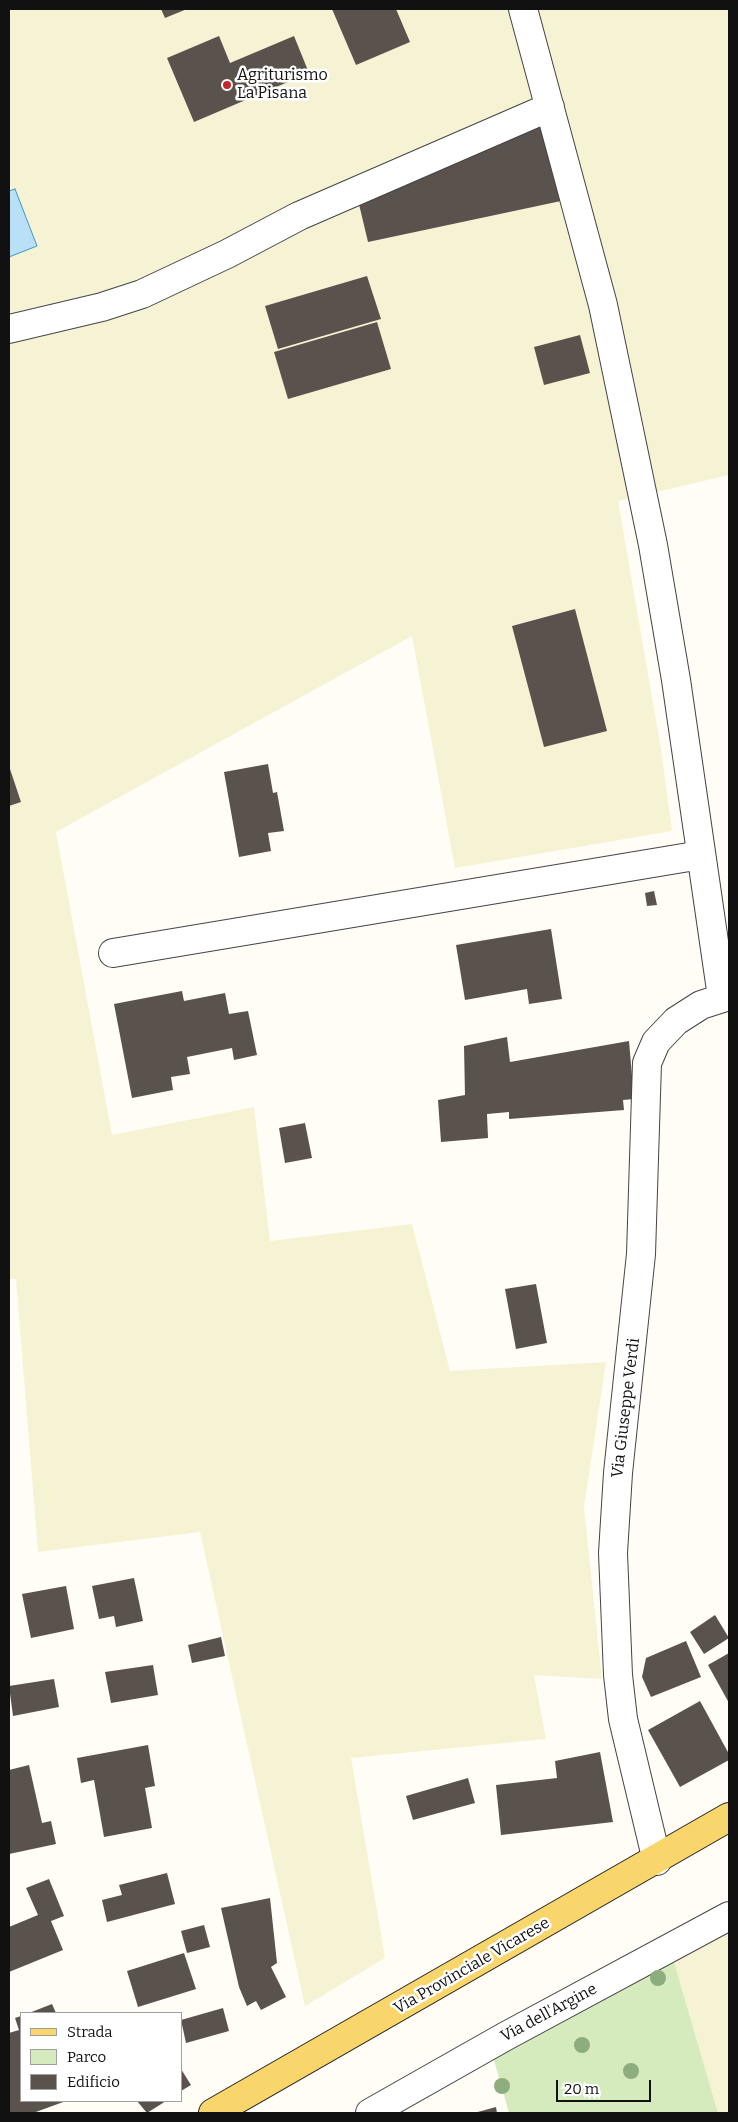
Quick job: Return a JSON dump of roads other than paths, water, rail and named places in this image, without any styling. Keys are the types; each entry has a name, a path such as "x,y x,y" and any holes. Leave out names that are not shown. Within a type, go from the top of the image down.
{"main road":[{"name":"Via Provinciale Vicarese","path":"213,2113 656,1861 729,1817"}],"street":[{"path":"523,9 603,305 654,545 701,855 726,997"},
{"path":"9,330 102,307 142,294 227,254 300,216 550,106"},
{"path":"113,953 701,855"},
{"name":"Via Giuseppe Verdi","path":"656,1861 623,1719 618,1676 613,1553 617,1482 641,1254 647,1063 656,1042 676,1021 701,1005 726,997"},
{"name":"Via dell'Argine","path":"370,2113 506,2036 729,1916"}],"water":[{"path":"15,189 37,246 9,257 9,191"}],"place":[{"name":"Agriturismo La Pisana","path":"227,85"}]}
